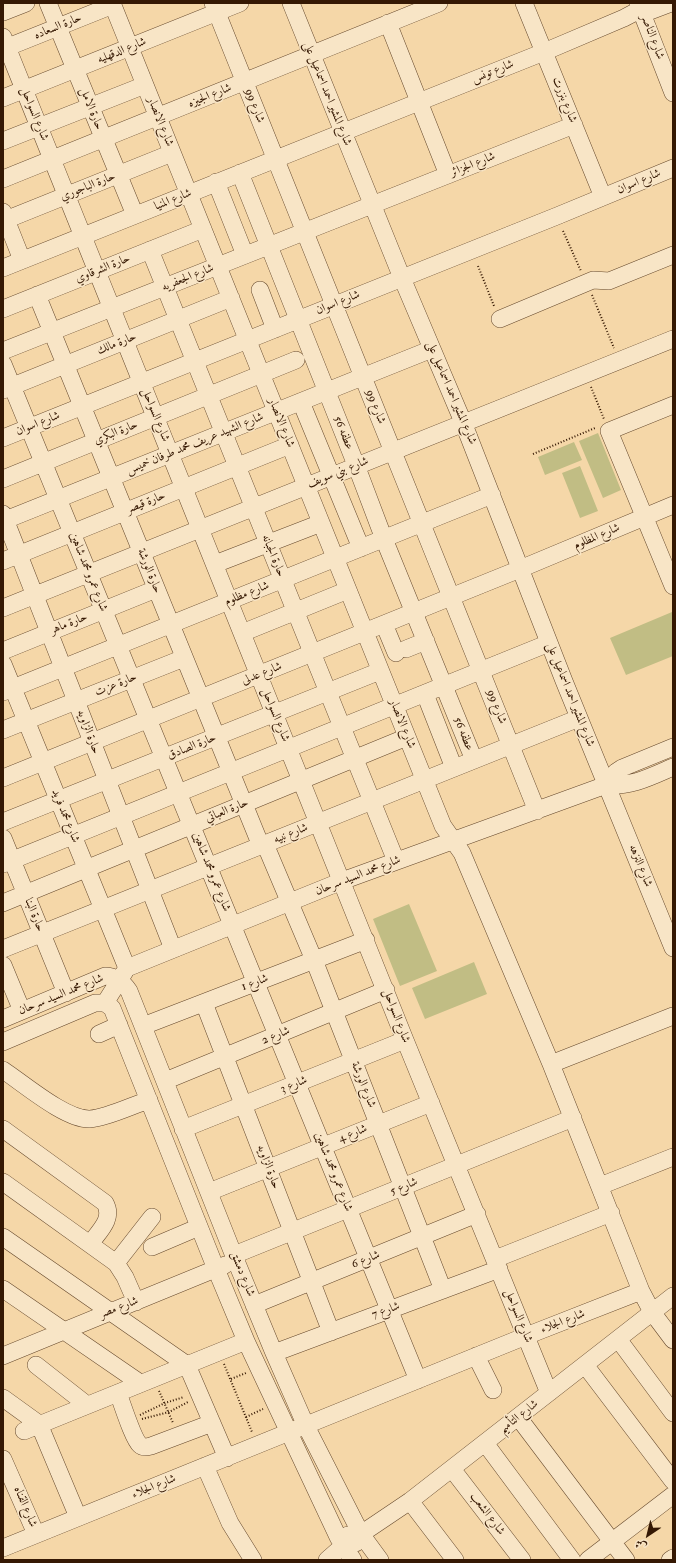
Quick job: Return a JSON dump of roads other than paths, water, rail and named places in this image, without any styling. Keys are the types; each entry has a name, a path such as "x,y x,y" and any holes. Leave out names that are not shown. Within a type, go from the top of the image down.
{"street":[{"path":"3,12 26,3"},
{"name":"حارة الامل","path":"48,3 134,215"},
{"name":"شارع الدقهليه","path":"3,98 130,47 215,8 240,3"},
{"name":"شارع المشير احمد اسماعيل على","path":"291,3 402,278 463,422 606,786"},
{"name":"شارع الجيزه","path":"3,179 439,3"},
{"name":"شارع بنزرت","path":"524,3 603,197"},
{"name":"شارع تونس","path":"343,131 544,52 624,18 640,8 671,3"},
{"name":"حارة السعاده","path":"4,45 58,27 113,4"},
{"name":"شارع الانصار","path":"113,4 443,826 462,853 551,1064 641,1292 652,1312 673,1340"},
{"name":"شارع 99","path":"215,8 537,810"},
{"name":"شارع الناصر","path":"640,8 671,83"},
{"path":"388,24 448,175"},
{"name":"شارع السواحل","path":"4,45 67,195 405,1040 549,1393"},
{"path":"3,141 145,85"},
{"name":"شارع الجزائر","path":"372,204 574,125"},
{"name":"شارع المنيا","path":"3,268 343,131"},
{"name":"حارة الباجوري","path":"4,218 67,195 172,153"},
{"name":"شارع اسوان","path":"3,438 673,168"},
{"name":"عطفه 56","path":"240,173 384,538 474,760"},
{"path":"216,182 245,255"},
{"name":"شارع الجعفريه","path":"3,351 305,232 372,204"},
{"path":"4,218 22,260"},
{"name":"حارة الشرقاوي","path":"3,309 203,229"},
{"name":"حارة الجبانه","path":"150,250 396,861"},
{"path":"500,319 593,280 609,281 673,255"},
{"path":"260,290 275,329"},
{"name":"حارة الورشة","path":"37,295 216,737 244,804 290,902"},
{"name":"حارة مالك","path":"8,388 231,298"},
{"name":"شارع بني سويف","path":"3,608 463,422 673,339"},
{"name":"شارع الشهيد عريف محمد طرفان خميس","path":"4,519 111,478 432,349"},
{"name":"حارة البكري","path":"3,479 296,360"},
{"name":"شارع عمرو محمد شاهين","path":"3,364 8,388 29,427 418,1380"},
{"path":"301,402 362,548"},
{"path":"673,405 603,429 644,517 673,586"},
{"name":"حارة قيصر","path":"3,561 290,445"},
{"name":"شارع مظلوم","path":"8,690 492,495"},
{"name":"شارع المظلوم","path":"520,569 589,545 644,517 673,506"},
{"name":"حارة الزاويه","path":"4,519 173,949"},
{"path":"215,564 321,523"},
{"name":"شارع عدلى","path":"3,778 520,569"},
{"name":"حارة ماهر","path":"3,651 156,589"},
{"path":"242,633 348,590"},
{"path":"384,624 401,651 426,640"},
{"path":"8,862 549,643"},
{"name":"حارة عزت","path":"3,730 184,658"},
{"name":"شارع محمد فريد","path":"3,664 8,690 26,721 103,909 123,974"},
{"name":"حارة الصادق","path":"3,822 380,671"},
{"path":"425,694 454,768"},
{"name":"شارع نبيه","path":"3,949 579,718"},
{"name":"حارة العباتي","path":"3,903 407,737"},
{"path":"606,786 616,772 622,768 673,747"},
{"name":"شارع محمد السيد سرحان","path":"3,1020 105,976 123,974 173,949 342,881 606,786 632,784 673,767"},
{"name":"شارع النزهه","path":"606,786 673,948"},
{"name":"حارة البنا","path":"3,838 8,862 26,894 66,993"},
{"name":"شارع الورشة","path":"290,902 443,1290"},
{"name":"شارع 1","path":"143,1026 366,940"},
{"path":"3,965 22,1012"},
{"name":"شارع محمد السيد سرحان","path":"3,1042 94,1003 105,1003 123,974"},
{"name":"شارع دمشق","path":"123,974 128,991 254,1305 306,1426 361,1534 380,1560"},
{"name":"شارع 2","path":"165,1081 386,990"},
{"name":"شارع دمشق","path":"105,1003 112,1008 246,1341 343,1546 353,1560"},
{"name":"حارة الزاويه","path":"204,1003 331,1332"},
{"path":"551,1064 673,1016"},
{"path":"100,1034 119,1025"},
{"name":"شارع 3","path":"184,1130 405,1040"},
{"path":"3,1070 65,1113 77,1118 97,1118 149,1100"},
{"name":"شارع 4","path":"209,1192 431,1104"},
{"name":"شارع 5","path":"235,1258 293,1231 573,1118"},
{"path":"3,1130 104,1203 108,1213 108,1218 90,1244"},
{"path":"600,1186 673,1157"},
{"path":"3,1182 116,1263 125,1277 136,1302"},
{"name":"شارع 7","path":"274,1353 443,1290 611,1213"},
{"name":"شارع 6","path":"254,1305 477,1214"},
{"path":"116,1263 152,1217"},
{"path":"152,1247 199,1227"},
{"path":"3,1237 187,1365 227,1458"},
{"name":"شارع مصر","path":"6,1350 64,1331 216,1269 235,1258"},
{"path":"3,1289 64,1331 147,1381"},
{"name":"شارع الجلاء","path":"3,1548 476,1356 641,1292"},
{"name":"شارع التأميم","path":"327,1560 343,1546 346,1537 349,1534 361,1534 410,1501 673,1296"},
{"path":"618,1339 673,1413"},
{"path":"32,1428 246,1341"},
{"path":"476,1356 493,1390"},
{"path":"36,1365 88,1405"},
{"path":"585,1365 673,1481"},
{"path":"118,1393 138,1443 141,1446 151,1446 212,1422"},
{"path":"3,1398 32,1428 78,1517"},
{"path":"518,1417 626,1560"},
{"path":"485,1443 572,1560"},
{"name":"شارع القناه","path":"3,1459 36,1534"},
{"path":"205,1466 230,1523 252,1560"},
{"name":"شارع الشعب","path":"452,1469 522,1560"},
{"path":"588,1560 673,1495"},
{"path":"410,1501 455,1560"}]}
